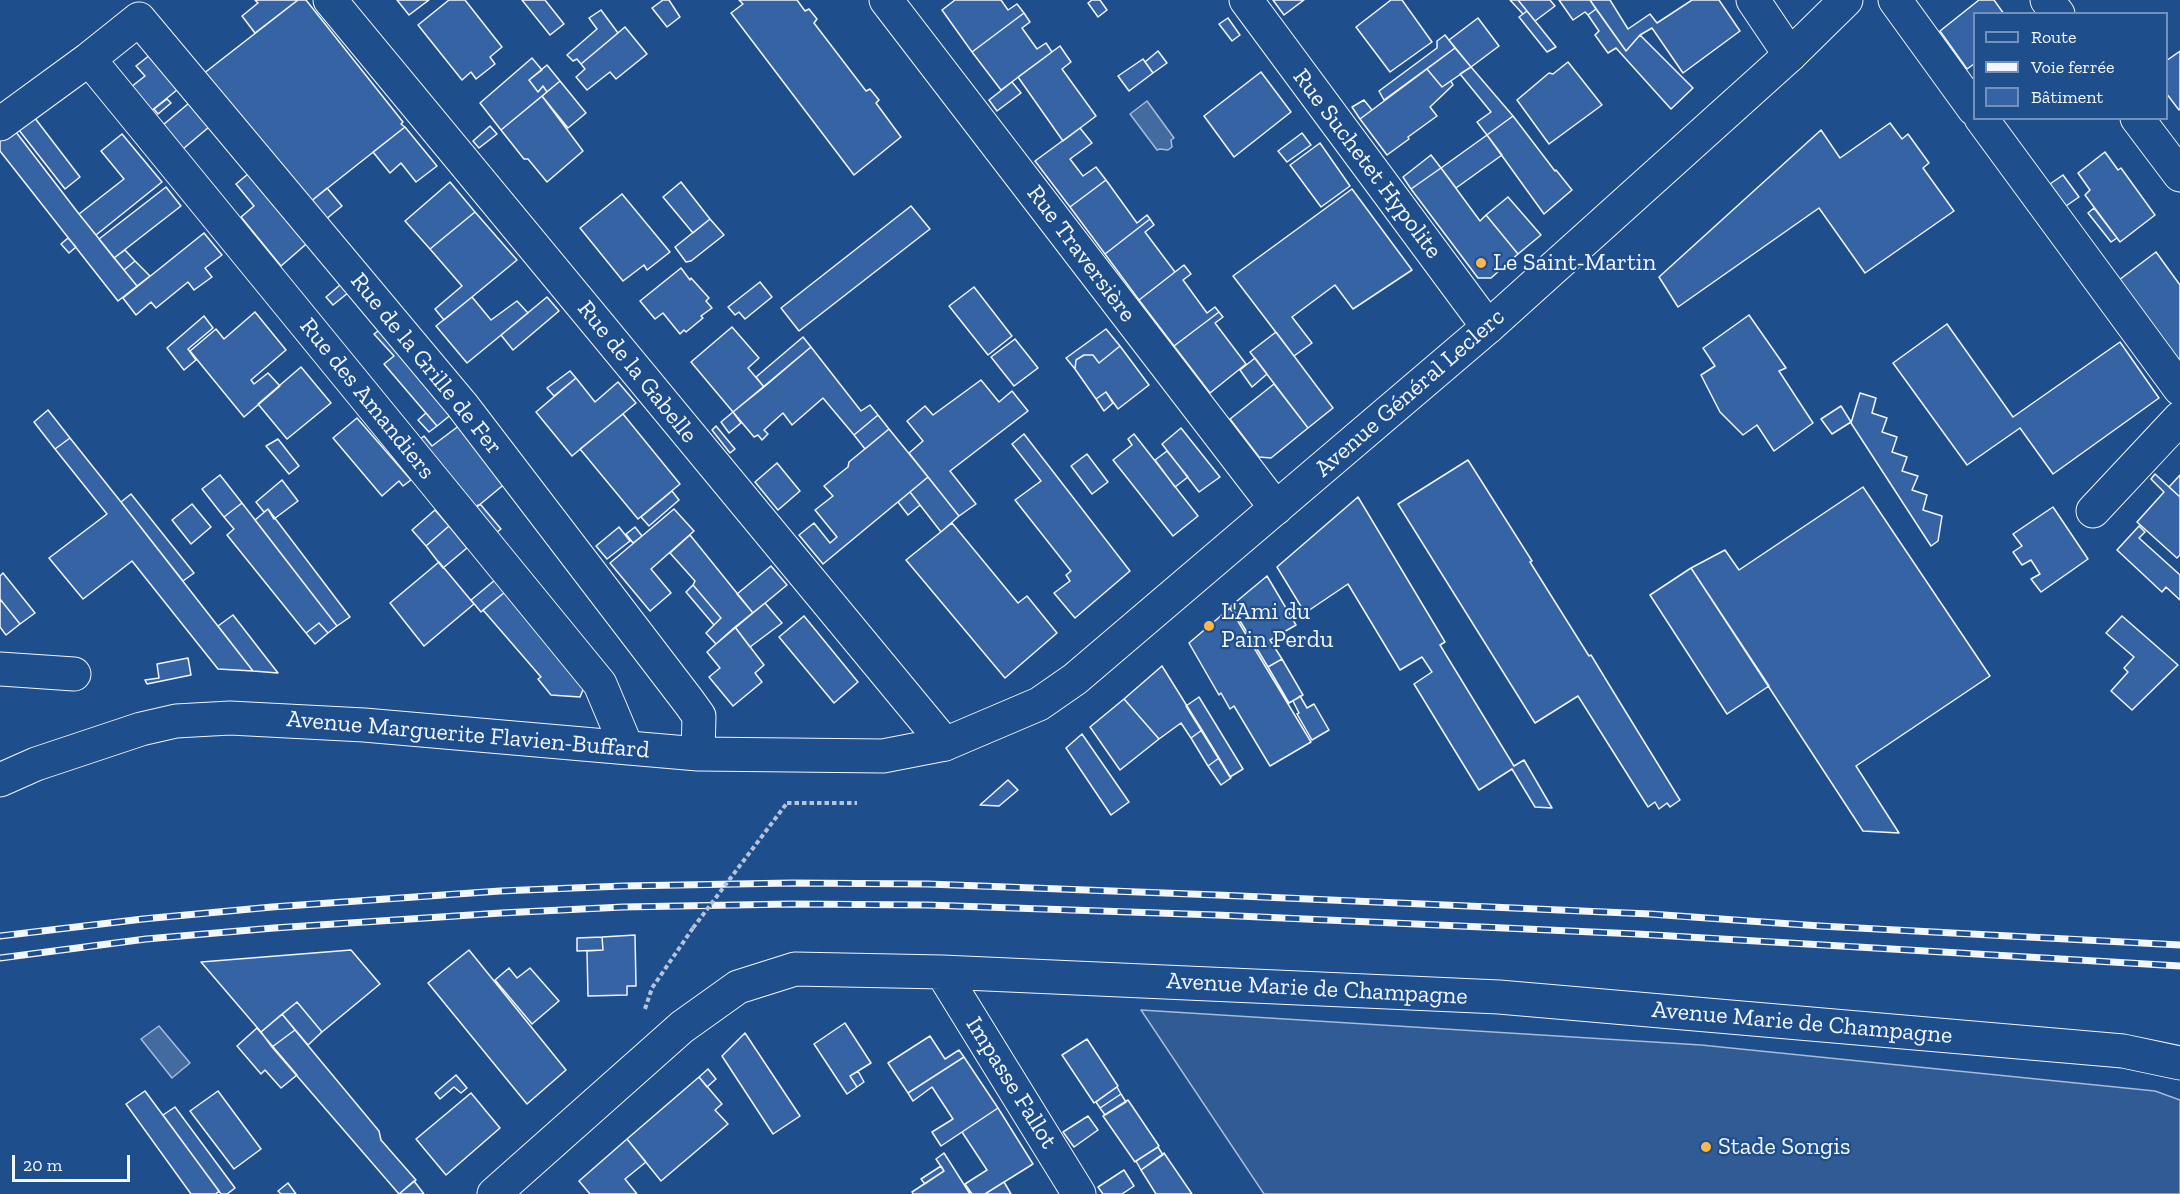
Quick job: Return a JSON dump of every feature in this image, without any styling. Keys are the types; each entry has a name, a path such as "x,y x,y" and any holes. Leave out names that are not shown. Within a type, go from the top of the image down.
{"street":[{"name":"Rue de la Gabelle","path":"330,0 945,744"},
{"name":"Rue Traversière","path":"886,0 1276,508"},
{"name":"Rue Suchetet Hypolite","path":"1246,0 1488,327"},
{"path":"1753,0 1790,55"},
{"name":"Avenue Général Leclerc","path":"945,744 1039,704 1075,679 1488,327 1790,55 1846,0"},
{"path":"1894,0 1973,108"},
{"name":"Rue de la Grille de Fer","path":"101,50 139,19 462,405 699,716 698,754"},
{"path":"0,124 101,50"},
{"name":"Rue des Amandiers","path":"101,50 600,684 627,748"},
{"path":"1982,120 2180,389"},
{"path":"2139,120 2180,175"},
{"path":"2093,511 2180,418"},
{"path":"0,669 74,674"},
{"name":"Avenue Marguerite Flavien-Buffard","path":"0,780 36,764 141,729 176,721 230,718 364,725 698,754 883,756 945,744"},
{"path":"0,751 36,764"},
{"name":"Avenue Marie de Champagne","path":"494,1194 527,1182 682,1027 738,987 795,969 942,972 1499,997 2123,1051 2180,1063"},
{"name":"Impasse Fallot","path":"942,972 1079,1194"}],"path":[{"path":"645,1011 652,988 693,928 787,803 856,803"}],"shaded area":[{"path":"1147,101 1174,138 1171,140 1172,147 1168,150 1157,150 1130,114"},
{"name":"Stade Songis","path":"1141,1010 1701,1045 2155,1091 2180,1100 2180,1194 1264,1194"},
{"path":"159,1026 190,1063 172,1078 141,1039"}],"building":[{"path":"255,0 298,0 255,33 242,16 258,3"},
{"path":"298,0 306,0 405,127 310,202 203,74"},
{"path":"397,0 429,0 409,15"},
{"path":"449,0 465,0 502,47 490,57 495,64 476,79 471,72 462,80 418,25"},
{"path":"522,0 545,0 564,24 550,35"},
{"path":"663,0 669,0 680,17 667,27 652,8"},
{"path":"739,0 797,0 805,11 809,9 817,19 814,23 866,91 870,89 879,100 876,103 901,137 854,175 731,13 743,4"},
{"path":"955,0 1001,0 1008,10 1017,4 1024,13 972,52 942,10"},
{"path":"1092,0 1100,0 1107,10 1098,17 1088,3"},
{"path":"1273,0 1304,0 1284,15"},
{"path":"1391,0 1402,0 1432,42 1390,72 1356,27"},
{"path":"1510,0 1518,0 1527,11 1523,14"},
{"path":"1518,0 1550,0 1555,6 1535,21"},
{"path":"1559,0 1590,0 1596,9 1588,15 1585,12 1573,20"},
{"path":"1590,0 1610,0 1628,29 1650,14 1657,23 1692,0 1719,0 1740,31 1683,73 1652,28 1640,35 1626,51"},
{"path":"1979,0 1994,0 2003,12 1973,12 1973,65 1967,69 1940,31"},
{"path":"1596,9 1626,51 1640,35 1693,88 1671,109 1616,48 1608,53 1595,35 1599,31 1588,15"},
{"path":"601,10 618,33 581,64 577,59 573,61 567,55 597,29 589,18"},
{"path":"1527,11 1556,47 1547,52 1519,17"},
{"path":"1024,13 1030,22 1022,28 1037,49 1046,43 1052,52 1001,90 972,52"},
{"path":"1228,18 1240,35 1232,41 1219,24"},
{"path":"1478,18 1499,46 1471,67 1449,40"},
{"path":"625,27 647,54 616,79 610,72 587,90 576,77 585,69 581,64"},
{"path":"1445,35 1455,48 1384,100 1379,91 1437,48 1437,41"},
{"path":"1060,46 1071,62 1062,69 1096,116 1063,141 1018,77"},
{"path":"1455,48 1471,67 1442,87 1427,69"},
{"path":"155,51 177,90 151,111 131,87 145,76 136,66"},
{"path":"1158,51 1167,63 1153,73 1145,62"},
{"path":"2180,51 2179,110 2168,96 2168,60"},
{"path":"532,58 542,70 529,80 538,92 543,86 547,92 501,130 480,103"},
{"path":"1143,59 1153,73 1129,91 1118,76"},
{"path":"1568,62 1602,105 1549,144 1517,100 1549,73 1553,74"},
{"path":"547,65 560,81 547,92 543,86 538,92 529,80"},
{"path":"1471,67 1513,116 1487,135 1477,122 1491,112 1460,74"},
{"path":"1427,69 1442,87 1451,81 1453,85 1430,107 1437,116 1387,155 1360,119"},
{"path":"1261,72 1291,112 1234,157 1204,116"},
{"path":"560,81 586,113 568,128 542,96"},
{"path":"1012,82 1021,93 997,111 989,100"},
{"path":"542,96 583,151 547,182 528,159 524,159 501,130"},
{"path":"195,98 215,122 177,154 157,130"},
{"path":"167,99 171,103 158,114 154,109"},
{"path":"1364,100 1372,110 1360,119 1352,107"},
{"path":"31,113 80,177 65,189 15,125"},
{"path":"1513,116 1572,190 1544,214 1487,135"},
{"path":"9,123 137,286 118,301 0,151 0,130"},
{"path":"1890,123 1902,139 1908,134 1929,163 1923,168 1954,211 1865,273 1819,208 1678,307 1659,277 1821,130 1840,158"},
{"path":"490,126 497,134 479,148 473,141"},
{"path":"405,127 437,166 416,182 401,163 390,173 373,152"},
{"path":"1080,128 1092,143 1070,159 1083,176 1096,167 1106,180 1070,207 1035,161"},
{"path":"1302,133 1311,145 1287,162 1278,151"},
{"path":"122,134 162,182 96,235 79,214 124,179 101,151"},
{"path":"1487,135 1502,155 1456,188 1441,168"},
{"path":"1320,143 1350,186 1321,207 1290,165"},
{"path":"2105,152 2118,170 2121,168 2155,215 2120,242 2085,195 2090,190 2078,173"},
{"path":"1431,155 1441,168 1411,189 1403,177"},
{"path":"1441,168 1480,221 1486,215 1518,254 1491,278 1478,278 1411,189"},
{"path":"254,169 312,239 281,266 241,217 254,206 236,184"},
{"path":"2063,175 2079,197 2066,206 2050,184"},
{"path":"1106,180 1137,223 1147,215 1150,219 1105,254 1070,207"},
{"path":"450,182 475,212 430,249 405,221"},
{"path":"681,182 710,219 693,233 663,197"},
{"path":"166,187 181,206 114,258 99,239"},
{"path":"327,188 342,206 325,220 310,202"},
{"path":"1352,189 1412,270 1353,309 1335,285 1292,317 1312,343 1294,356 1233,276"},
{"path":"622,194 670,252 647,270 644,265 623,281 580,228"},
{"path":"1508,197 1541,235 1518,254 1486,215"},
{"path":"911,206 930,229 799,331 781,308"},
{"path":"2094,208 2117,238 2111,242 2088,213"},
{"path":"475,212 517,260 444,320 435,309 462,286 430,249"},
{"path":"710,219 724,235 691,261 686,262 675,247"},
{"path":"1150,219 1154,225 1145,232 1175,272 1139,300 1105,254"},
{"path":"204,233 222,255 205,268 212,277 194,290 188,282 156,308 151,302 136,315 123,298"},
{"path":"68,238 76,247 69,253 61,244"},
{"path":"125,250 135,261 124,270 114,258"},
{"path":"2156,252 2180,285 2180,364 2119,280"},
{"path":"135,261 150,276 137,286 124,270"},
{"path":"1184,265 1191,274 1183,280 1207,313 1215,307 1219,312 1174,346 1139,300"},
{"path":"681,268 709,298 706,301 712,308 686,332 684,330 680,334 663,313 655,319 640,301"},
{"path":"347,279 354,288 333,305 326,297"},
{"path":"760,282 772,297 745,319 739,312 735,315 728,307"},
{"path":"974,287 1012,336 988,355 949,306"},
{"path":"472,297 491,320 517,301 528,313 467,363 436,326"},
{"path":"547,297 559,311 513,350 501,335"},
{"path":"255,312 286,350 251,380 254,384 268,373 280,386 244,417 190,351 216,329 224,339"},
{"path":"1219,312 1223,317 1215,323 1246,364 1210,393 1174,346"},
{"path":"1749,315 1786,368 1779,371 1813,423 1774,451 1757,425 1743,435 1720,412 1701,375 1715,366 1703,348"},
{"path":"204,316 213,328 188,349 196,360 184,370 167,348"},
{"path":"1947,324 2013,417 2120,342 2159,398 2053,474 2020,428 1967,465 1893,363"},
{"path":"385,326 458,409 437,426 384,364 394,356 374,334"},
{"path":"732,327 759,358 748,368 764,387 733,412 691,362"},
{"path":"1106,329 1120,346 1099,363 1093,355 1084,355 1076,360 1075,369 1066,358"},
{"path":"1276,332 1333,408 1308,428 1250,352"},
{"path":"803,337 811,347 764,387 756,377"},
{"path":"1015,339 1038,368 1014,386 991,357"},
{"path":"1120,346 1149,385 1118,409 1106,392 1096,399 1075,369 1076,360 1084,355 1093,355 1099,363"},
{"path":"811,347 861,411 870,405 878,415 854,435 823,398 792,425 783,413 764,430 768,434 762,440 758,435 754,437 733,412"},
{"path":"1255,358 1267,374 1252,387 1240,370"},
{"path":"301,367 331,403 287,439 258,404"},
{"path":"570,371 576,378 554,396 547,388"},
{"path":"576,378 595,402 618,382 636,403 572,456 536,412"},
{"path":"981,380 999,402 1012,391 1028,411 950,471 976,504 959,516 909,453 923,441 907,421 925,406 933,415"},
{"path":"1274,384 1308,428 1271,458 1259,457 1230,419"},
{"path":"1106,392 1113,403 1104,411 1096,399"},
{"path":"1860,393 1876,398 1872,413 1887,418 1882,432 1897,437 1892,452 1907,457 1902,471 1918,476 1912,490 1927,495 1923,510 1942,516 1938,541 1931,546 1851,423"},
{"path":"1841,406 1851,422 1832,434 1821,419"},
{"path":"48,410 70,438 55,449 34,422"},
{"path":"733,412 741,423 729,433 721,422"},
{"path":"426,413 437,426 429,432 418,420"},
{"path":"623,414 680,484 638,519 580,449"},
{"path":"878,415 889,429 865,449 854,435"},
{"path":"357,418 411,480 403,486 399,481 382,496 333,438"},
{"path":"464,422 507,482 472,511 416,443 424,436 432,446"},
{"path":"716,426 735,449 730,453 712,430"},
{"path":"1181,428 1220,477 1199,492 1162,444"},
{"path":"889,429 928,477 823,564 799,535 814,523 830,543 837,537 815,510 833,496 824,486"},
{"path":"1024,434 1130,571 1075,618 1054,593 1070,581 1066,575 1071,571 1015,500 1041,481 1012,444"},
{"path":"1134,434 1198,516 1173,536 1113,460 1132,445 1128,439"},
{"path":"70,438 253,671 218,669 132,561 83,599 49,558 107,514 55,449"},
{"path":"278,439 299,466 289,474 266,446"},
{"path":"1167,451 1188,477 1175,487 1155,460"},
{"path":"1087,454 1108,482 1092,494 1071,466"},
{"path":"1468,460 1680,800 1670,807 1667,803 1659,809 1655,802 1648,807 1578,696 1535,723 1398,504"},
{"path":"777,463 800,491 778,510 755,482"},
{"path":"2155,474 2180,497 2180,555 2177,558 2137,522 2164,492 2151,479"},
{"path":"220,475 242,503 224,517 202,489"},
{"path":"2180,475 2180,497 2169,487"},
{"path":"928,477 959,516 941,532 910,492"},
{"path":"282,480 298,501 274,519 268,509 264,512 256,502"},
{"path":"1863,487 1990,676 1856,766 1899,833 1863,831 1691,568 1725,550 1739,570"},
{"path":"672,491 679,500 649,526 641,517"},
{"path":"910,492 920,505 908,515 898,502"},
{"path":"131,494 194,573 183,581 121,502"},
{"path":"1358,497 1445,642 1440,645 1514,766 1524,760 1552,808 1535,807 1512,769 1479,790 1414,684 1432,672 1422,657 1400,670 1348,584 1305,613 1277,567"},
{"path":"242,503 337,626 328,633 319,623 306,633 227,535 234,529 224,517"},
{"path":"192,504 211,527 191,544 172,520"},
{"path":"481,505 501,529 492,536 472,511"},
{"path":"2053,507 2088,559 2041,592 2031,579 2040,574 2031,560 2022,565 2013,552 2022,546 2013,534"},
{"path":"268,509 350,617 337,626 255,520"},
{"path":"674,509 694,531 651,569 671,593 650,611 610,563"},
{"path":"435,510 449,526 426,546 412,530"},
{"path":"952,523 1018,603 1027,596 1057,633 1005,678 906,560"},
{"path":"449,526 467,548 443,568 426,546"},
{"path":"2139,526 2145,532 2139,538 2180,575 2180,600 2166,587 2162,592 2117,550"},
{"path":"619,527 630,541 607,559 596,546"},
{"path":"635,527 642,536 633,543 626,534"},
{"path":"690,535 753,613 716,644 706,633 721,618 693,585 695,581 670,553"},
{"path":"439,562 474,604 424,646 390,603"},
{"path":"771,566 787,585 753,613 737,594"},
{"path":"1691,568 1769,686 1727,714 1650,595"},
{"path":"3,573 35,613 20,624 0,599 0,576"},
{"path":"1267,576 1296,625 1270,640 1282,659 1268,667 1231,606"},
{"path":"495,580 505,592 481,612 471,600"},
{"path":"693,585 721,618 714,625 686,592"},
{"path":"505,592 585,685 580,697 551,695 538,679 541,677 483,610"},
{"path":"0,599 20,624 6,635 0,627"},
{"path":"765,603 782,623 750,647 735,627"},
{"path":"1230,608 1311,742 1270,766 1234,706 1230,709 1221,693 1219,695 1189,643"},
{"path":"233,615 278,673 253,671 218,626"},
{"path":"804,616 858,682 834,703 779,637"},
{"path":"2122,616 2178,665 2132,710 2111,691 2128,672 2124,668 2134,657 2106,633"},
{"path":"319,623 328,633 315,644 306,633"},
{"path":"735,627 764,665 755,673 762,682 733,706 709,677 720,668 707,652"},
{"path":"188,658 191,675 147,684 145,680 159,678 157,664"},
{"path":"1282,659 1303,695 1289,703 1268,667"},
{"path":"1162,666 1202,730 1191,738 1181,723 1159,739 1124,699"},
{"path":"1300,696 1307,708 1314,704 1329,730 1312,740 1297,714 1299,713 1293,701"},
{"path":"1199,697 1243,769 1230,777 1186,706"},
{"path":"1124,699 1159,739 1120,770 1090,727"},
{"path":"1202,730 1219,758 1208,766 1191,738"},
{"path":"1082,734 1129,802 1111,815 1066,748"},
{"path":"1219,758 1231,778 1221,785 1208,766"},
{"path":"1008,780 1018,790 999,806 980,805"},
{"path":"635,935 636,986 627,986 627,995 588,996 587,951 603,950 602,937"},
{"path":"602,937 603,950 577,951 577,938"},
{"path":"351,950 380,984 322,1032 297,1002 261,1032 201,962"},
{"path":"469,950 566,1070 527,1104 428,983"},
{"path":"509,968 517,978 530,968 559,1001 532,1024 495,980"},
{"path":"297,1002 322,1032 308,1045 282,1014"},
{"path":"282,1014 295,1030 272,1047 261,1032"},
{"path":"845,1023 871,1063 850,1076 857,1087 847,1094 814,1044"},
{"path":"257,1028 297,1075 281,1088 265,1070 261,1074 237,1046"},
{"path":"295,1030 379,1131 381,1140 416,1180 399,1194 272,1047"},
{"path":"745,1033 800,1116 773,1134 722,1056"},
{"path":"930,1036 945,1059 959,1050 964,1057 908,1093 888,1063"},
{"path":"1087,1039 1118,1086 1094,1103 1062,1055"},
{"path":"964,1057 998,1108 941,1146 932,1132 953,1119 932,1087 913,1101 908,1093"},
{"path":"708,1069 716,1079 707,1087 699,1077"},
{"path":"858,1071 864,1082 857,1087 850,1076"},
{"path":"456,1075 467,1088 461,1093 454,1087 440,1099 435,1093"},
{"path":"699,1077 722,1104 715,1110 728,1124 661,1181 627,1139"},
{"path":"1117,1087 1121,1094 1100,1108 1096,1102"},
{"path":"145,1091 219,1191 216,1194 191,1194 126,1104"},
{"path":"218,1091 261,1149 234,1169 190,1111"},
{"path":"471,1093 500,1128 446,1175 416,1139"},
{"path":"1121,1094 1126,1102 1105,1115 1100,1108"},
{"path":"1128,1100 1159,1146 1135,1162 1103,1116"},
{"path":"175,1107 235,1188 227,1194 221,1194 163,1115"},
{"path":"998,1108 1033,1164 985,1194 972,1194 965,1184 987,1170 962,1132"},
{"path":"1088,1116 1098,1130 1074,1147 1063,1132"},
{"path":"627,1139 646,1162 625,1179 637,1194 590,1194 579,1181"},
{"path":"1158,1147 1163,1155 1141,1170 1136,1161"},
{"path":"944,1153 970,1194 913,1194 912,1192 944,1171 936,1159"},
{"path":"1164,1153 1192,1194 1156,1194 1141,1170"},
{"path":"941,1166 944,1171 925,1184 921,1179"},
{"path":"1124,1170 1134,1186 1122,1194 1103,1194 1098,1187"},
{"path":"414,1181 424,1194 399,1194"},
{"path":"1004,1182 1011,1194 985,1194"},
{"path":"288,1183 296,1194 281,1194 278,1191"}],"railway":[{"path":"0,936 272,907 500,891 792,883 928,884 1650,914 1820,926 2180,945"},
{"path":"0,958 146,939 274,928 623,907 791,904 927,905 1216,915 1637,934 2180,966"}],"place":[{"name":"Le Saint-Martin","path":"1481,263"},
{"name":"L'Ami du Pain Perdu","path":"1209,626"},
{"name":"Stade Songis","path":"1706,1147"}]}
